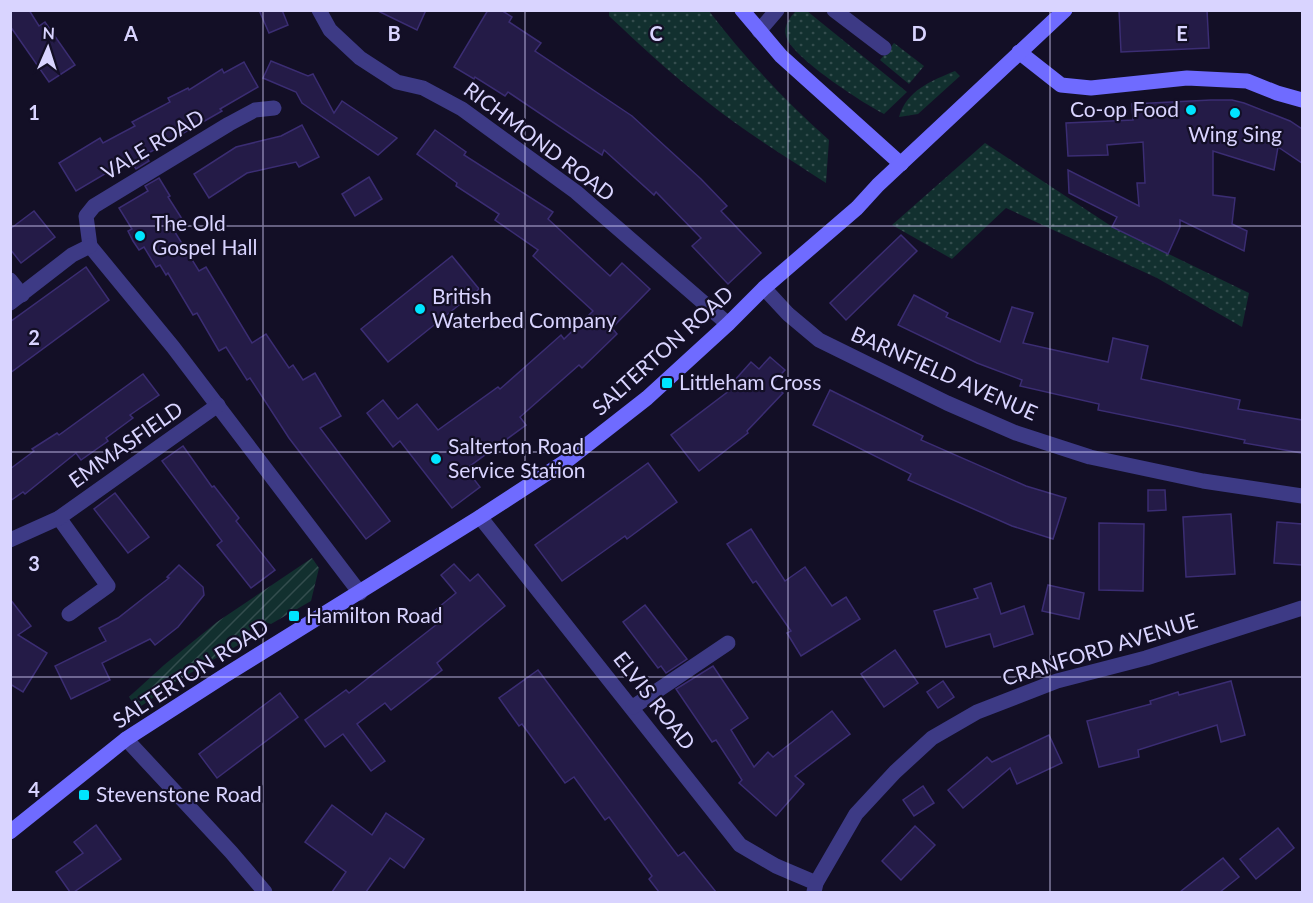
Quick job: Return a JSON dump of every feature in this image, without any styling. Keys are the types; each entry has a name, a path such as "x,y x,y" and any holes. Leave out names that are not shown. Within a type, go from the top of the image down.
{"main road":[{"path":"742,10 781,56 901,164"},
{"name":"SALTERTON ROAD","path":"10,832 126,739 480,518 569,459 647,398 764,288 857,208 1064,11"},
{"path":"1019,52 1061,85 1091,88 1188,78 1247,81 1302,100"}],"street":[{"name":"RICHMOND ROAD","path":"319,10 330,30 360,58 397,82 423,88 462,109 576,192 728,324"},
{"path":"759,31 777,10"},
{"path":"834,10 884,48"},
{"name":"VALE ROAD","path":"90,246 86,216 94,206 229,124 255,110 274,108"},
{"path":"10,280 16,299 72,255 90,246 218,405 360,593"},
{"name":"BARNFIELD AVENUE","path":"764,288 788,314 819,340 947,404 1016,433 1102,459 1203,481 1302,495"},
{"name":"EMMASFIELD","path":"10,540 59,518 218,405"},
{"path":"59,518 108,586 69,614"},
{"name":"ELVIS ROAD","path":"480,518 633,707 740,845 815,888"},
{"name":"CRANFORD AVENUE","path":"815,888 856,814 895,772 932,738 977,712 1057,681 1146,658 1302,608"},
{"path":"633,707 728,643"},
{"path":"126,739 265,892"}],"green space":[{"path":"609,11 709,11 766,78 829,140 826,183 749,133 692,90 609,16"},
{"path":"796,11 807,11 907,92 884,114 829,79 800,56 786,36 786,25"},
{"path":"894,43 924,66 909,84 880,60"},
{"path":"955,71 960,76 918,114 899,117 914,93"},
{"path":"985,143 1111,226 1249,293 1242,327 1157,278 1006,208 952,259 892,225"},
{"path":"312,558 319,568 311,601 271,624 264,622 247,632 245,641 177,681 137,709 129,697 164,665 217,622"}],"building":[{"path":"10,10 29,10 39,26 45,22 75,65 49,82 10,26"},
{"path":"259,10 282,10 288,25 269,33"},
{"path":"376,10 426,10 417,30"},
{"path":"488,10 501,10 512,17 509,22 541,43 535,51 632,116 727,206 721,211 761,253 728,284 692,246 701,238 656,192 654,195 604,150 602,155 508,92 505,96 454,67"},
{"path":"1119,10 1207,10 1209,48 1121,52"},
{"path":"271,61 308,76 313,74 334,113 342,101 397,138 378,155 302,103 296,92 263,78"},
{"path":"244,62 258,87 220,109 222,111 145,155 149,161 136,169 130,159 76,191 59,163 100,138 103,143 135,126 132,122 170,102 168,98 188,88 189,90 222,69 224,73"},
{"path":"1232,100 1244,103 1290,121 1302,129 1302,163 1278,147 1274,170 1213,151 1213,195 1235,198 1232,224 1247,231 1244,251 1180,220 1180,227 1168,254 1112,227 1117,217 1069,193 1068,170 1139,206 1137,183 1145,183 1143,142 1107,145 1108,155 1068,156 1066,123 1133,120 1132,104"},
{"path":"302,125 319,157 299,167 296,162 247,173 209,198 194,174 236,147 281,136"},
{"path":"435,130 466,152 464,155 553,212 548,219 610,276 622,263 650,289 612,328 617,334 582,368 579,365 520,417 526,425 466,469 480,487 452,508 400,441 393,447 367,413 383,400 398,419 417,404 438,430 498,387 500,389 561,335 564,339 593,311 533,256 538,250 495,220 499,214 456,186 457,183 417,154"},
{"path":"369,177 382,199 355,216 342,194"},
{"path":"159,178 184,222 173,229 199,271 206,267 252,343 266,334 289,368 293,365 303,380 315,373 341,416 320,428 390,521 366,539 289,438 250,378 247,380 226,347 219,351 197,313 193,315 168,273 166,275 160,265 156,267 144,247 139,250 133,241 128,231 132,229 119,208 148,191 145,186"},
{"path":"34,211 55,237 21,263 10,249 10,229"},
{"path":"901,235 917,251 846,320 830,303"},
{"name":"British Waterbed Company","path":"452,256 479,289 388,362 361,329"},
{"path":"86,267 109,300 10,373 10,322"},
{"path":"914,295 948,313 946,317 1000,342 1012,307 1033,313 1023,343 1108,362 1113,338 1148,346 1141,379 1240,400 1238,409 1302,420 1302,453 1244,443 1245,440 1098,410 1099,404 1020,386 1022,380 977,363 898,325"},
{"path":"770,357 785,370 772,384 783,393 747,431 748,433 699,471 671,435 738,384 734,381 751,362 759,369"},
{"path":"143,374 159,395 130,415 133,418 106,438 108,441 81,460 76,453 25,494 23,492 10,501 10,469 34,451 32,449 57,433 59,435"},
{"path":"830,390 923,436 921,440 1026,486 1066,498 1053,539 1012,526 908,480 911,474 813,425"},
{"path":"183,446 212,487 214,486 239,518 236,521 275,570 251,588 217,545 222,541 162,461"},
{"path":"648,463 677,502 627,539 625,536 562,581 535,545"},
{"path":"1148,490 1165,490 1166,510 1148,511"},
{"path":"115,493 149,537 128,553 94,509"},
{"path":"1231,514 1235,574 1186,577 1183,517"},
{"path":"1277,522 1302,524 1302,565 1274,563"},
{"path":"1099,523 1144,524 1143,591 1099,590"},
{"path":"751,529 785,581 805,567 832,606 846,597 860,619 801,656 787,633 791,631 756,581 753,583 727,544"},
{"path":"454,564 470,581 478,574 505,606 437,663 442,670 391,710 385,703 357,724 385,761 371,771 343,734 325,747 305,720 346,690 349,693 441,621 433,612 456,593 441,575"},
{"path":"179,565 203,587 204,595 178,627 155,645 150,639 102,663 110,680 71,699 55,666 106,641 99,628 118,618 169,578 167,577"},
{"path":"991,583 1001,614 1024,606 1033,634 994,647 990,634 946,647 934,611 978,598 974,589"},
{"path":"1048,585 1084,593 1079,619 1042,611"},
{"path":"10,599 31,626 18,635 47,653 23,692 10,684"},
{"path":"645,605 687,659 666,673 661,666 658,668 623,622"},
{"path":"895,650 918,683 884,707 861,674"},
{"path":"713,666 748,718 731,730 754,767 768,752 773,757 832,711 850,734 795,776 804,784 776,816 739,783 742,780 716,740 712,742 676,689"},
{"path":"538,670 678,856 684,852 716,892 659,892 649,879 652,876 609,817 605,820 574,777 565,783 522,724 519,726 499,698"},
{"path":"943,681 954,697 938,708 927,692"},
{"path":"1231,681 1245,735 1221,742 1217,725 1138,750 1139,757 1099,767 1087,721 1151,704 1150,701 1178,692 1179,695"},
{"path":"280,693 298,717 217,778 199,754"},
{"path":"1049,735 1062,763 1017,784 1010,768 963,808 948,790 987,757 992,762"},
{"path":"923,786 934,803 914,816 903,800"},
{"path":"332,805 372,835 386,813 424,839 404,868 390,858 366,892 332,892 346,872 305,842"},
{"path":"96,825 121,859 74,892 70,892 56,872 83,853 74,842"},
{"path":"915,826 935,845 901,880 882,861"},
{"path":"1278,828 1294,848 1256,879 1240,859"},
{"path":"1223,858 1239,877 1220,892 1180,892"}],"place":[{"name":"Co-op Food","path":"1191,110"},
{"name":"Wing Sing","path":"1235,113"},
{"name":"The Old Gospel Hall","path":"140,236"},
{"name":"British Waterbed Company","path":"420,309"},
{"name":"Littleham Cross","path":"667,383"},
{"name":"Salterton Road Service Station","path":"436,459"},
{"name":"Hamilton Road","path":"294,616"},
{"name":"Stevenstone Road","path":"84,795"}]}
